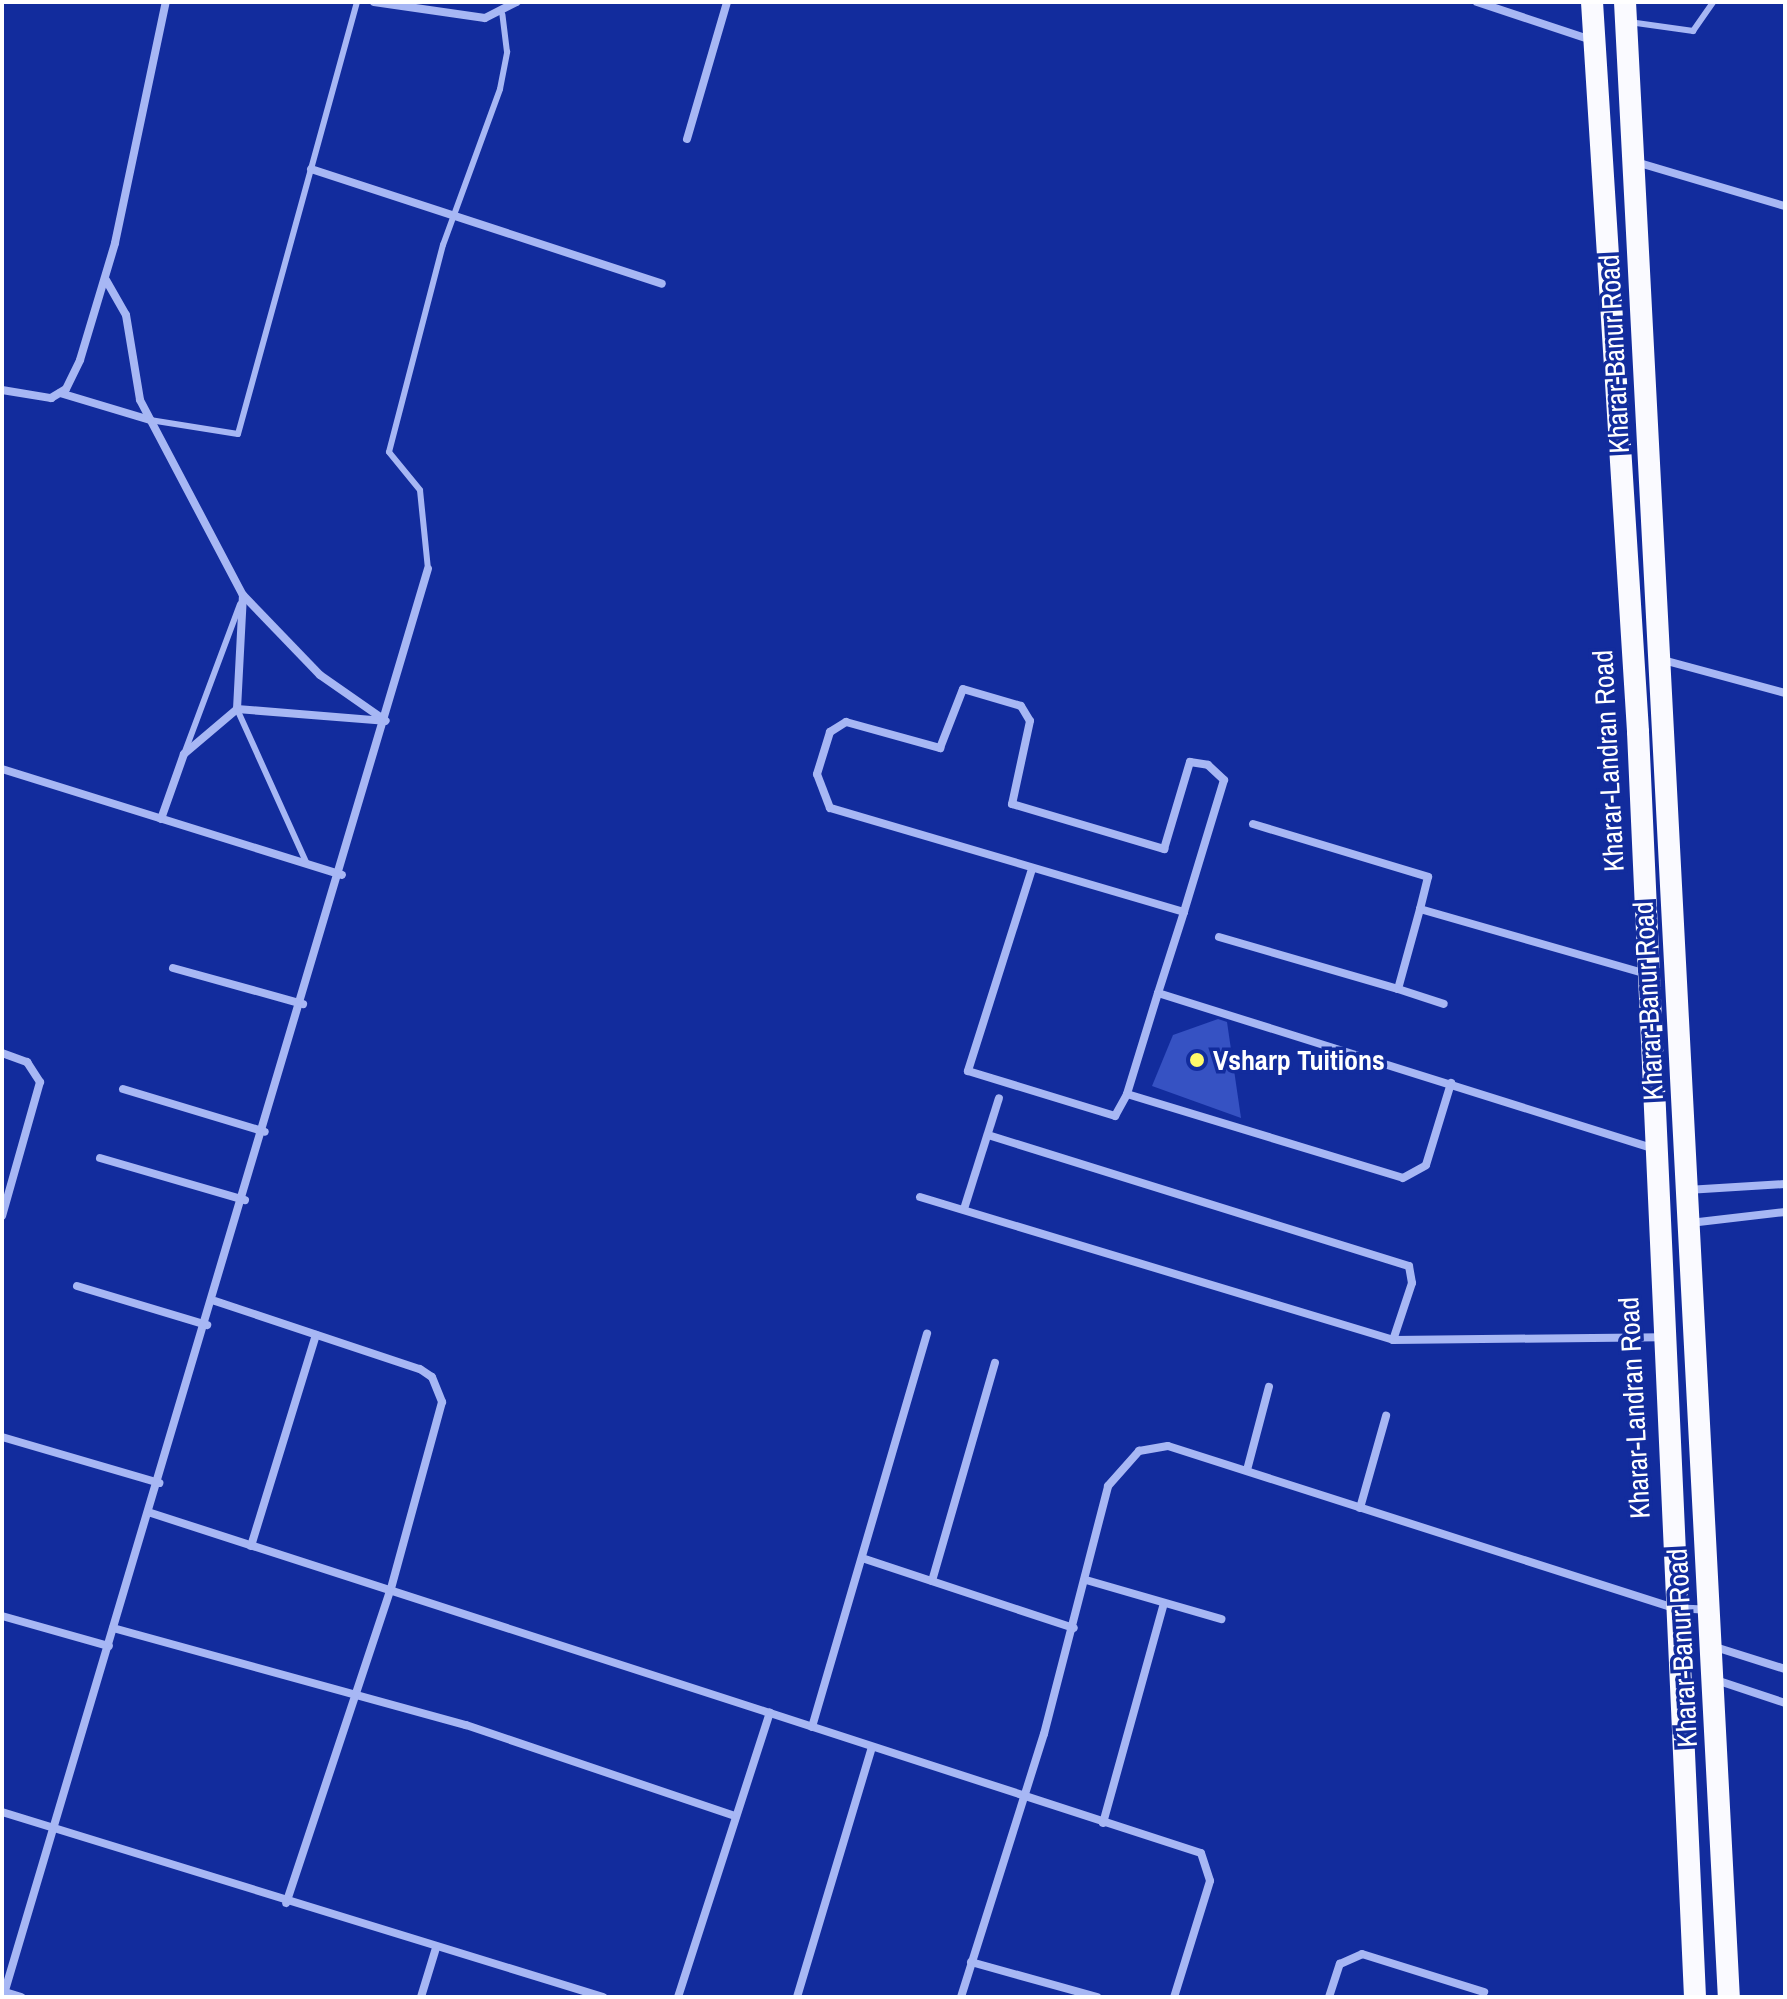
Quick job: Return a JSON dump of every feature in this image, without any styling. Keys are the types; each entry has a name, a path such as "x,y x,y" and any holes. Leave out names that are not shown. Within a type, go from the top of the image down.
{"highway":[{"name":"Kharar-Landran Road","path":"1592,2 1646,975 1695,1997"},
{"name":"Kharar-Banur Road","path":"1625,12 1663,660 1686,1190 1711,1611 1729,1997"}],"street":[{"path":"60,393 80,360 106,280 166,2"},
{"path":"374,2 502,14 517,2"},
{"path":"687,139 727,2"},
{"path":"1477,2 1594,42"},
{"path":"1633,161 1785,206"},
{"path":"311,169 455,213 662,284"},
{"path":"106,280 126,315 129,357 150,420 243,595 320,675 386,721"},
{"path":"2,390 37,398 60,393 150,420"},
{"path":"21,1997 4,1995 58,1828 113,1628 151,1513 342,875 428,569"},
{"path":"237,709 243,595"},
{"path":"1663,660 1785,693"},
{"path":"1032,869 968,1071 1115,1116 1127,1094 1184,912 1224,780 1208,765 1190,762 1164,849 1012,804 1030,721 1021,706 963,689 940,748 846,722 830,732 817,774 830,808 1184,912"},
{"path":"161,819 184,754 237,709 386,721"},
{"path":"2,769 342,875"},
{"path":"1253,824 1428,877 1398,989"},
{"path":"1420,909 1646,975"},
{"path":"1219,937 1444,1004"},
{"path":"173,968 303,1004"},
{"path":"1158,993 1652,1148"},
{"path":"2,1053 27,1062 40,1082 3,1210"},
{"path":"1127,1094 1403,1178 1426,1165 1451,1083"},
{"path":"123,1089 265,1132"},
{"path":"964,1209 999,1098"},
{"path":"988,1135 1409,1266 1408,1300 1393,1340"},
{"path":"100,1158 245,1200"},
{"path":"1686,1190 1785,1184"},
{"path":"920,1197 1393,1340 1661,1337"},
{"path":"1688,1223 1785,1212"},
{"path":"77,1286 207,1325"},
{"path":"215,1301 420,1369 439,1388 440,1418 391,1588 286,1903"},
{"path":"812,1727 927,1333"},
{"path":"251,1546 316,1335"},
{"path":"932,1581 995,1363"},
{"path":"1247,1470 1269,1387"},
{"path":"1360,1508 1386,1416"},
{"path":"2,1437 159,1483"},
{"path":"961,1997 1024,1801 1074,1628 1108,1486 1132,1456 1168,1446 1674,1608 1711,1611"},
{"path":"151,1513 391,1588 872,1747 1024,1801 1103,1823 1208,1859 1210,1881 1174,1997"},
{"path":"862,1558 1074,1628"},
{"path":"1086,1580 1221,1619"},
{"path":"1103,1823 1164,1603"},
{"path":"2,1616 109,1646"},
{"path":"113,1628 355,1693 735,1816"},
{"path":"1712,1646 1785,1669"},
{"path":"1712,1679 1785,1703"},
{"path":"678,1997 770,1713"},
{"path":"797,1997 872,1747"},
{"path":"2,1812 286,1903 603,1997"},
{"path":"421,1997 436,1948"},
{"path":"1329,1997 1340,1964 1362,1954 1484,1992"},
{"path":"971,1962 1097,1997"}],"lane":[{"path":"150,420 238,434 357,2"},
{"path":"1625,12 1693,31 1713,2"},
{"path":"428,569 420,490 389,452 455,213 500,89 507,52 502,14"},
{"path":"184,754 243,595"},
{"path":"237,709 307,864"}],"building":[{"name":"Vsharp Tuitions","path":"1218,1019 1227,1022 1241,1118 1152,1086 1173,1035"}],"place":[{"name":"Vsharp Tuitions","path":"1197,1060"}]}
